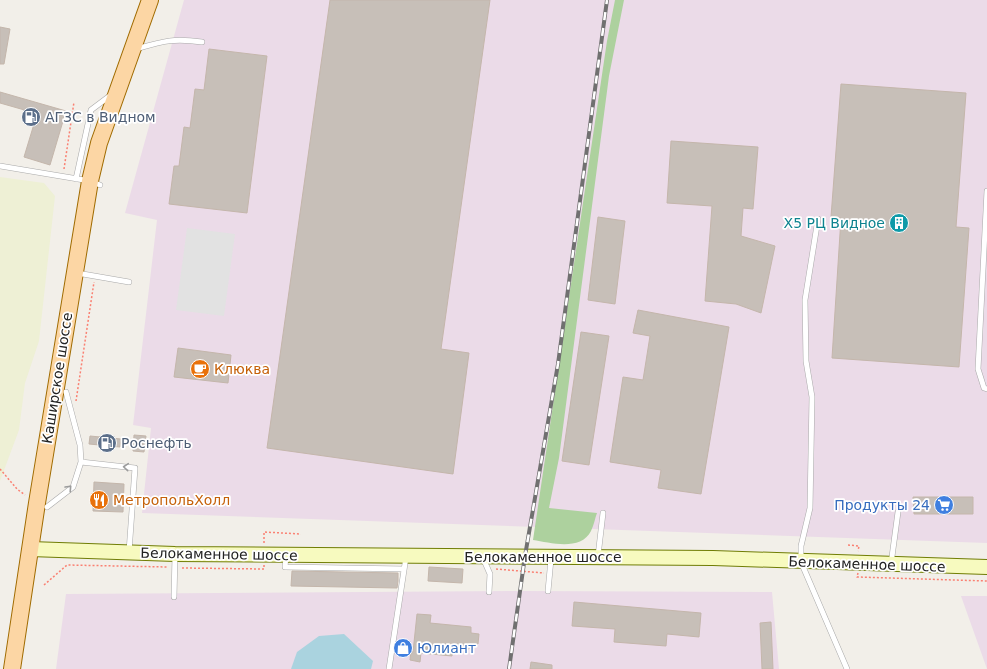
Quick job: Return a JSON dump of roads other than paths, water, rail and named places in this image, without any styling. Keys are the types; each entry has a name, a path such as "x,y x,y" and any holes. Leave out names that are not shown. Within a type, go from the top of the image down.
{"main road":[{"name":"Каширское шоссе","path":"22,669 35,549 47,507 84,274 88,181 99,143 150,0"},
{"name":"Каширское шоссе","path":"12,669 84,274"},
{"name":"Белокаменное шоссе","path":"35,549 129,553 286,555 405,563 485,562 552,556 987,567"}],"lane":[{"path":"131,51 163,41 177,39 202,42"},
{"path":"0,166 88,181"},
{"path":"987,191 978,369 984,388 987,389"},
{"path":"818,219 805,300 806,361 812,405 810,508 801,546 801,562 847,669"},
{"path":"84,274 129,282"},
{"path":"47,507 73,487 81,462 80,445 66,392"},
{"path":"81,462 135,468 129,553"},
{"path":"891,564 898,512"},
{"path":"598,557 603,513"},
{"path":"174,597 175,554"},
{"path":"548,591 552,556"},
{"path":"485,562 490,574 489,592"},
{"path":"389,669 405,563"}],"water":[{"path":"344,634 373,661 371,669 291,669 297,652 319,636"}],"railway":[{"path":"509,669 525,556 558,364 607,0"}],"place":[{"name":"АГЗС в Видном","path":"31,117"},
{"name":"X5 РЦ Видное","path":"899,223"},
{"name":"Клюква","path":"200,369"},
{"name":"Роснефть","path":"107,443"},
{"name":"МетропольХолл","path":"99,500"},
{"name":"Продукты 24","path":"944,505"},
{"name":"Юлиант","path":"403,648"}]}
